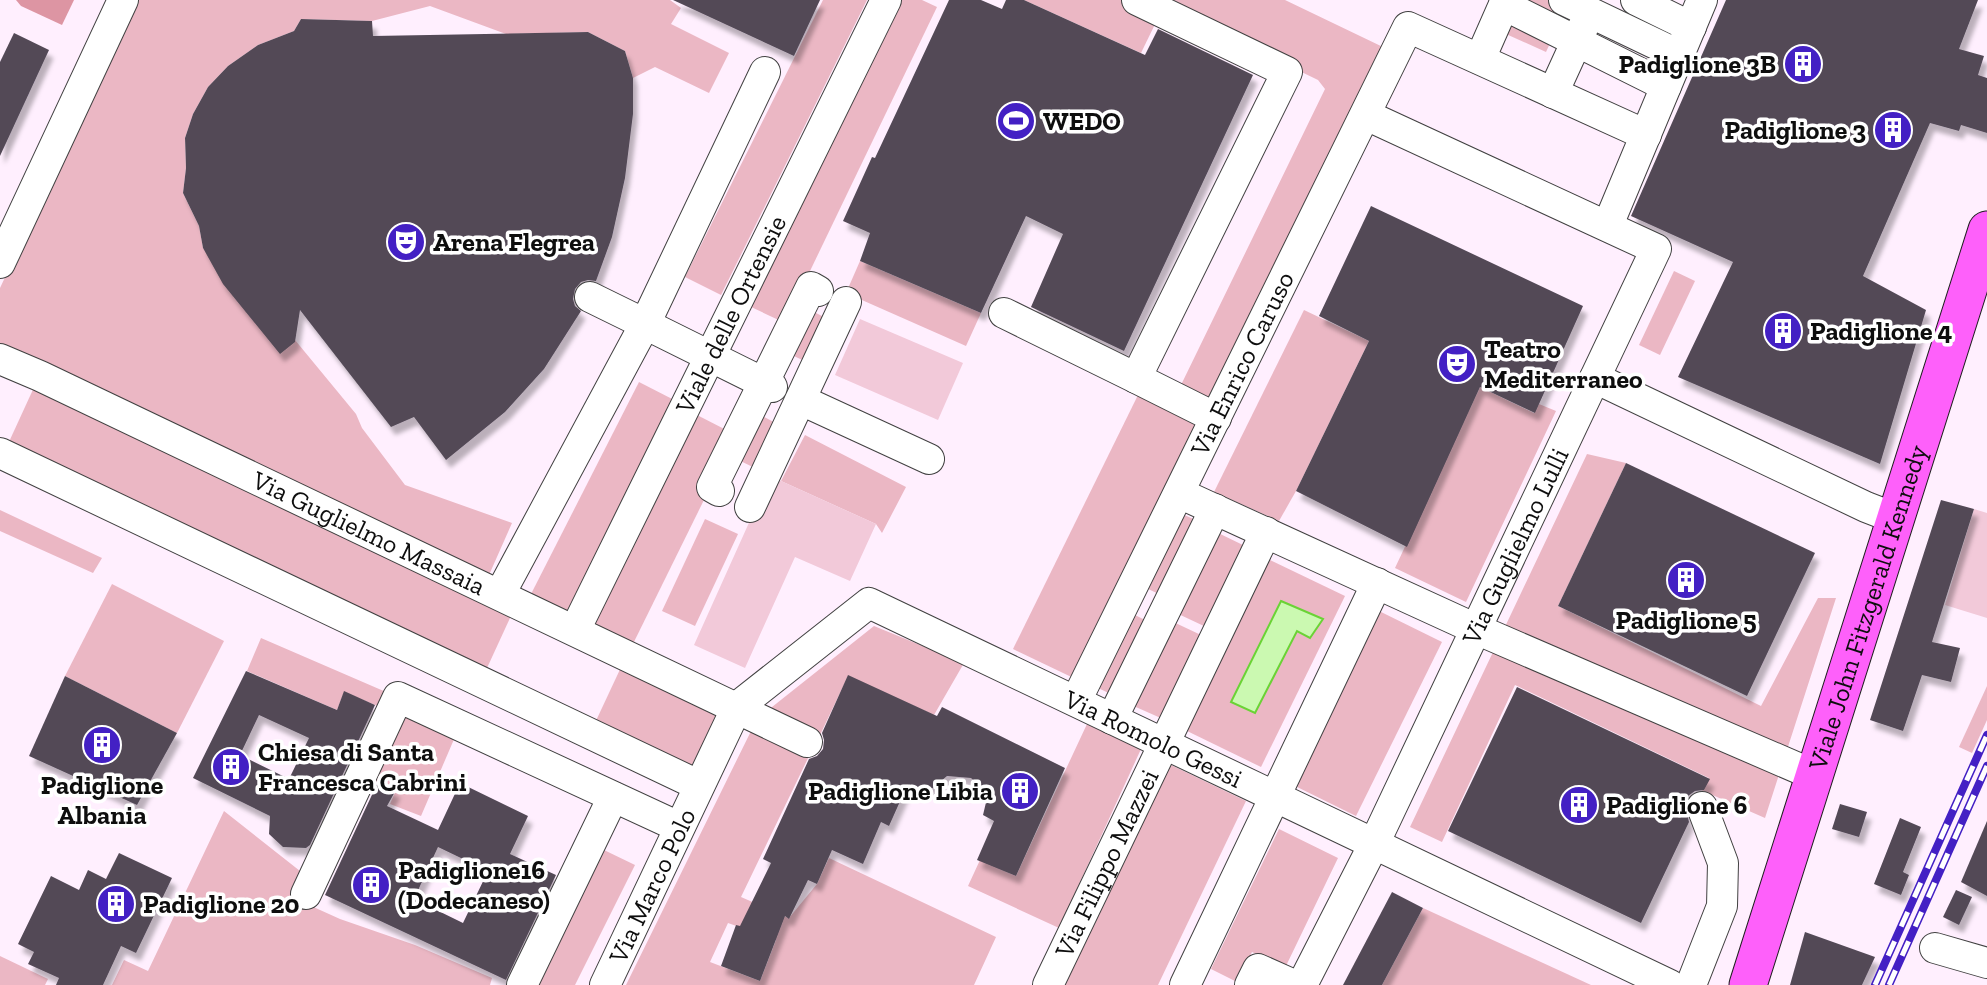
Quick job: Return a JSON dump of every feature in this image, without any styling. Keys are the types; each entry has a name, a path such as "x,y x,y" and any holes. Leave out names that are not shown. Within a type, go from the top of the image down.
{"main road":[{"name":"Viale John Fitzgerald Kennedy","path":"1748,985 1987,230"}],"street":[{"path":"0,263 123,0"},
{"name":"Viale delle Ortensie","path":"575,631 886,0"},
{"path":"1136,378 1287,72 1137,0"},
{"path":"1366,115 1608,225 1697,13 1636,0"},
{"path":"1646,135 1480,59 1505,3 1666,86"},
{"path":"1553,93 1577,41 1583,4 1679,55"},
{"name":"Via Enrico Caruso","path":"1076,701 1408,27 1480,59"},
{"path":"500,594 645,324 765,72"},
{"name":"Via Guglielmo Lulli","path":"1303,985 1374,844 1656,249 1608,225"},
{"path":"783,392 712,487 735,500 783,392 832,296 811,287 783,392"},
{"path":"590,298 783,392 929,459"},
{"path":"1004,313 1216,418"},
{"name":"Via Guglielmo Massaia","path":"0,359 807,741"},
{"path":"1595,378 1866,507 1897,519"},
{"path":"0,453 698,785"},
{"path":"1179,493 1476,629 1814,775"},
{"path":"1112,719 1214,509"},
{"name":"Via Filippo Mazzei","path":"1048,985 1266,532"},
{"path":"1187,984 1377,583"},
{"name":"Via Romolo Gessi","path":"698,785 737,707 869,603 969,641 1112,719 1670,985"},
{"path":"306,894 398,697 679,827"},
{"name":"Via Marco Polo","path":"605,985 698,785"},
{"path":"522,985 613,797"},
{"path":"1691,985 1722,906 1723,863 1702,807"},
{"path":"1935,948 1987,963"},
{"path":"1250,985 1258,969 1294,985"}],"shaded area":[{"path":"16,0 74,0 62,25 21,6"},
{"path":"136,0 670,0 681,8 671,24 729,53 709,93 655,67 633,78 625,51 588,32 506,34 430,6 372,21 301,19 294,31 258,45 228,66 208,87 193,114 185,138 183,193 199,226 203,248 280,353 295,340 356,414 362,428 405,485 512,523 489,575 0,348 0,288"},
{"path":"823,0 867,0 721,295 685,277"},
{"path":"896,0 922,0 937,7 785,323 749,306"},
{"path":"1024,0 1121,0 1158,18 1141,53"},
{"path":"1153,0 1285,0 1385,48 1213,401 1181,385 1325,89 1318,80"},
{"path":"1511,0 1570,0 1546,52 1497,30"},
{"path":"860,261 981,313 966,346 846,293"},
{"path":"1674,271 1695,281 1660,355 1639,345"},
{"path":"804,307 832,321 811,364 783,351"},
{"path":"1304,310 1369,341 1279,521 1214,492"},
{"path":"860,319 963,363 938,420 835,375"},
{"path":"639,382 680,403 570,619 529,598"},
{"path":"36,383 515,607 487,668 8,444"},
{"path":"1480,387 1534,413 1539,404 1556,411 1466,602 1395,568"},
{"path":"1138,395 1209,429 1084,683 1013,649"},
{"path":"751,410 781,426 759,470 728,455"},
{"path":"697,415 736,435 629,652 590,633"},
{"path":"805,435 906,487 882,533 876,524 781,481"},
{"path":"1587,454 1626,463 1558,606 1761,706 1818,598 1836,598 1765,818 1701,790 1709,778 1515,685 1442,842 1410,827"},
{"path":"770,476 876,524 850,581 795,557 745,668 694,645"},
{"path":"1974,509 1987,513 1987,618 1945,605"},
{"path":"0,510 102,558 93,573 0,531"},
{"path":"1180,513 1200,522 1165,597 1144,587"},
{"path":"705,519 738,534 695,626 662,611"},
{"path":"1212,530 1245,546 1206,627 1172,611"},
{"path":"1268,559 1345,596 1261,767 1185,730"},
{"path":"112,584 224,641 177,733 65,676"},
{"path":"1281,601 1323,619 1310,638 1297,631 1255,713 1231,702"},
{"path":"1377,610 1442,642 1356,816 1291,784"},
{"path":"1133,614 1155,625 1119,698 1096,687"},
{"path":"1167,619 1201,635 1163,719 1129,704"},
{"path":"874,626 964,663 934,715 848,676 820,735 767,711"},
{"path":"261,638 386,692 380,707 344,692 337,710 247,671"},
{"path":"623,663 724,711 694,773 594,725"},
{"path":"1987,686 1987,720 1972,753 1959,747"},
{"path":"403,707 458,730 421,816 390,804 396,790 373,780"},
{"path":"1087,724 1141,749 1059,928 968,886 980,860 1016,876"},
{"path":"754,725 811,752 741,897 789,918 817,884 829,858 996,937 974,985 626,985","holes":["728,923 776,940 760,981 710,962"]},
{"path":"1169,764 1246,801 1158,985 1063,985"},
{"path":"224,811 300,871 309,905 340,919 415,945 492,978 490,985 112,985 124,960 148,971"},
{"path":"1279,829 1338,858 1285,968 1252,952 1237,982 1211,969"},
{"path":"604,850 635,865 575,985 537,985"},
{"path":"1423,908 1591,985 1382,985"},
{"path":"0,956 48,979 45,985 0,985"}],"building":[{"path":"673,0 820,0 794,56"},
{"path":"949,0 981,0 1002,9 1006,0 1024,0 1145,55 1158,29 1253,75 1124,351 1031,307 1063,234 1026,216 981,313 860,261 870,233 843,221"},
{"path":"1726,0 1978,0 1959,49 1984,56 1978,75 1987,78 1987,133 1961,125 1959,131 1930,123 1863,276 1926,310 1880,464 1678,377 1733,262 1631,216"},
{"name":"Arena Flegrea","path":"301,19 372,21 373,36 588,32 625,51 633,78 633,114 625,178 612,237 596,281 581,282 575,289 573,299 575,306 581,311 544,369 505,412 446,460 414,417 391,427 300,310 295,342 280,354 223,284 203,248 199,226 183,193 185,138 193,114 208,87 228,66 258,45 294,31"},
{"path":"14,33 49,50 0,156 0,62"},
{"name":"Teatro Mediterraneo","path":"1371,206 1583,306 1535,413 1480,387 1407,547 1296,491 1369,341 1319,316"},
{"name":"Padiglione 5","path":"1626,463 1815,553 1747,696 1558,606"},
{"path":"1941,500 1974,509 1932,642 1960,648 1951,682 1922,675 1903,731 1870,720"},
{"name":"Chiesa di Santa Francesca Cabrini","path":"246,671 337,710 344,691 375,705 310,845 306,848 283,847 269,834 270,816 193,778","holes":["259,715 309,738 289,779 240,755"]},
{"path":"848,675 937,716 942,707 1065,768 1016,876 977,860 994,821 983,815 988,794 971,778 947,776 933,788 906,788 889,826 881,822 863,864 832,850 817,884 808,880 789,919 785,916 760,981 721,966 736,925 740,926 771,863 763,859 809,759 817,756 823,749 822,733"},
{"name":"Padiglione Albania","path":"65,676 177,733 137,805 29,756"},
{"name":"Padiglione 6","path":"1517,687 1710,779 1704,790 1695,791 1688,796 1685,805 1689,822 1641,923 1448,831"},
{"name":"Padiglione16 (Dodecaneso)","path":"378,782 396,790 387,806 438,830 460,783 528,816 510,854 556,875 506,980 325,895","holes":["438,847 488,871 463,923 414,899"]},
{"path":"1840,804 1867,812 1859,837 1832,829"},
{"path":"1900,818 1921,827 1903,872 1909,875 1901,895 1874,884"},
{"path":"1987,821 1987,896 1961,882"},
{"path":"119,853 172,878 136,953 121,946 103,985 56,985 59,978 28,964 34,952 18,944 51,876 79,890 88,870 106,879"},
{"path":"1956,890 1972,897 1959,925 1943,917"},
{"path":"1392,892 1423,908 1382,985 1343,985"},
{"path":"1805,932 1875,957 1862,985 1790,985"}],"railway":[{"path":"1875,985 1987,735"},
{"path":"1889,985 1987,766"}],"place":[{"name":"Padiglione 3B","path":"1803,64"},
{"name":"WEDO","path":"1016,121"},
{"name":"Padiglione 3","path":"1893,130"},
{"name":"Arena Flegrea","path":"406,242"},
{"name":"Padiglione 4","path":"1783,331"},
{"name":"Teatro Mediterraneo","path":"1457,364"},
{"name":"Padiglione 5","path":"1686,580"},
{"name":"Padiglione Albania","path":"102,745"},
{"name":"Chiesa di Santa Francesca Cabrini","path":"231,767"},
{"name":"Padiglione Libia","path":"1020,791"},
{"name":"Padiglione 6","path":"1579,805"},
{"name":"Padiglione16 (Dodecaneso)","path":"371,885"},
{"name":"Padiglione 20","path":"116,904"}]}
